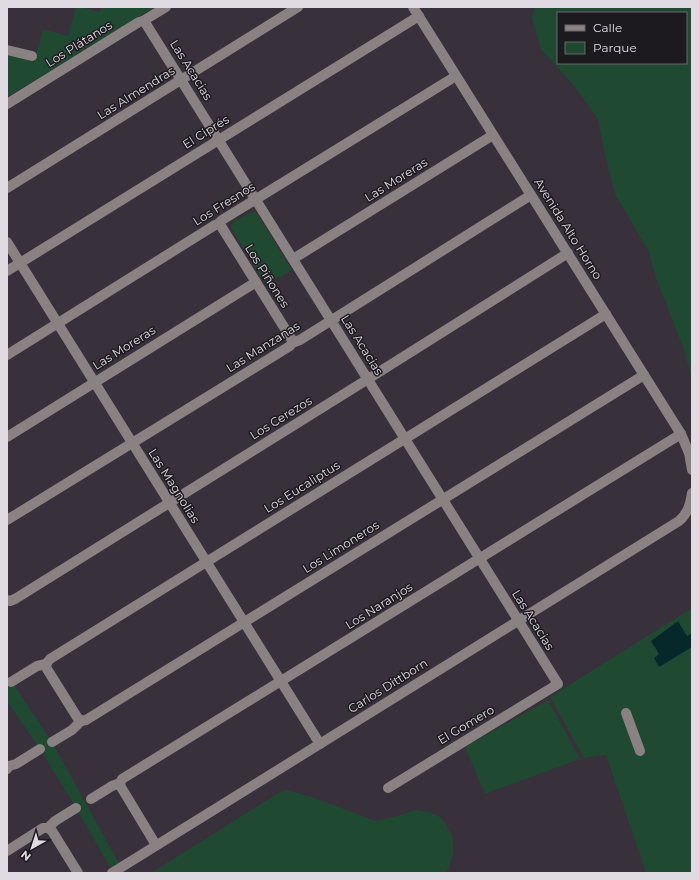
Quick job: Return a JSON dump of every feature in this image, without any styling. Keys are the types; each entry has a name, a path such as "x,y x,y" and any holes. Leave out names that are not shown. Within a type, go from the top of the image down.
{"street":[{"name":"Los Plátanos","path":"7,104 139,22 166,7"},
{"name":"Las Almendras","path":"7,188 298,7"},
{"name":"Avenida Alto Horno","path":"413,7 681,434 689,453 692,470"},
{"name":"El Ciprés","path":"7,271 419,16"},
{"name":"Las Acacias","path":"143,21 256,199 558,684"},
{"path":"7,50 32,56"},
{"name":"Los Fresnos","path":"7,355 456,76"},
{"name":"Las Moreras","path":"293,259 493,135"},
{"name":"Las Manzanas","path":"7,520 290,346 292,343 300,340 531,195"},
{"name":"Los Piñones","path":"218,224 256,282 292,340 292,343"},
{"name":"Las Magnolias","path":"7,242 320,744"},
{"name":"Los Cerezos","path":"7,601 15,599 568,253"},
{"name":"Las Moreras","path":"7,437 256,282"},
{"name":"Los Eucaliptus","path":"11,682 37,666 46,664 50,659 606,314"},
{"name":"Los Limoneros","path":"52,742 72,730 81,721 86,720 644,375"},
{"name":"Los Naranjos","path":"91,799 112,786 120,783 122,779 681,434"},
{"name":"Carlos Dittborn","path":"112,873 679,521 686,514 690,506 692,493"},
{"path":"46,664 47,669 76,717 81,721"},
{"name":"El Gomero","path":"388,788 558,684"},
{"path":"626,713 640,751"},
{"path":"8,764 14,765 40,749"},
{"path":"120,783 156,845"},
{"path":"7,851 43,828 48,828 55,821 76,808"},
{"path":"48,828 52,831 78,873"}],"green space":[{"path":"76,7 100,12 101,7 155,7 7,97 7,60 9,54 34,62 43,29 68,36"},
{"path":"535,7 692,7 692,380 685,352 656,278 649,252 615,194 598,119 575,87 541,49 532,18"},
{"path":"251,212 256,212 292,270 266,285 231,228 233,222"},
{"path":"692,608 692,873 646,873 606,755 584,758 550,697"},
{"path":"7,675 52,742 121,867 113,872 40,749 7,701"},
{"path":"548,700 580,759 485,794 465,747"},
{"path":"286,790 312,797 376,821 416,810 429,812 440,817 446,824 453,838 453,852 449,868 446,873 151,873 280,792"}],"shaded area":[{"path":"678,621 687,636 692,633 692,647 659,667 654,658 659,654 651,641"}]}
